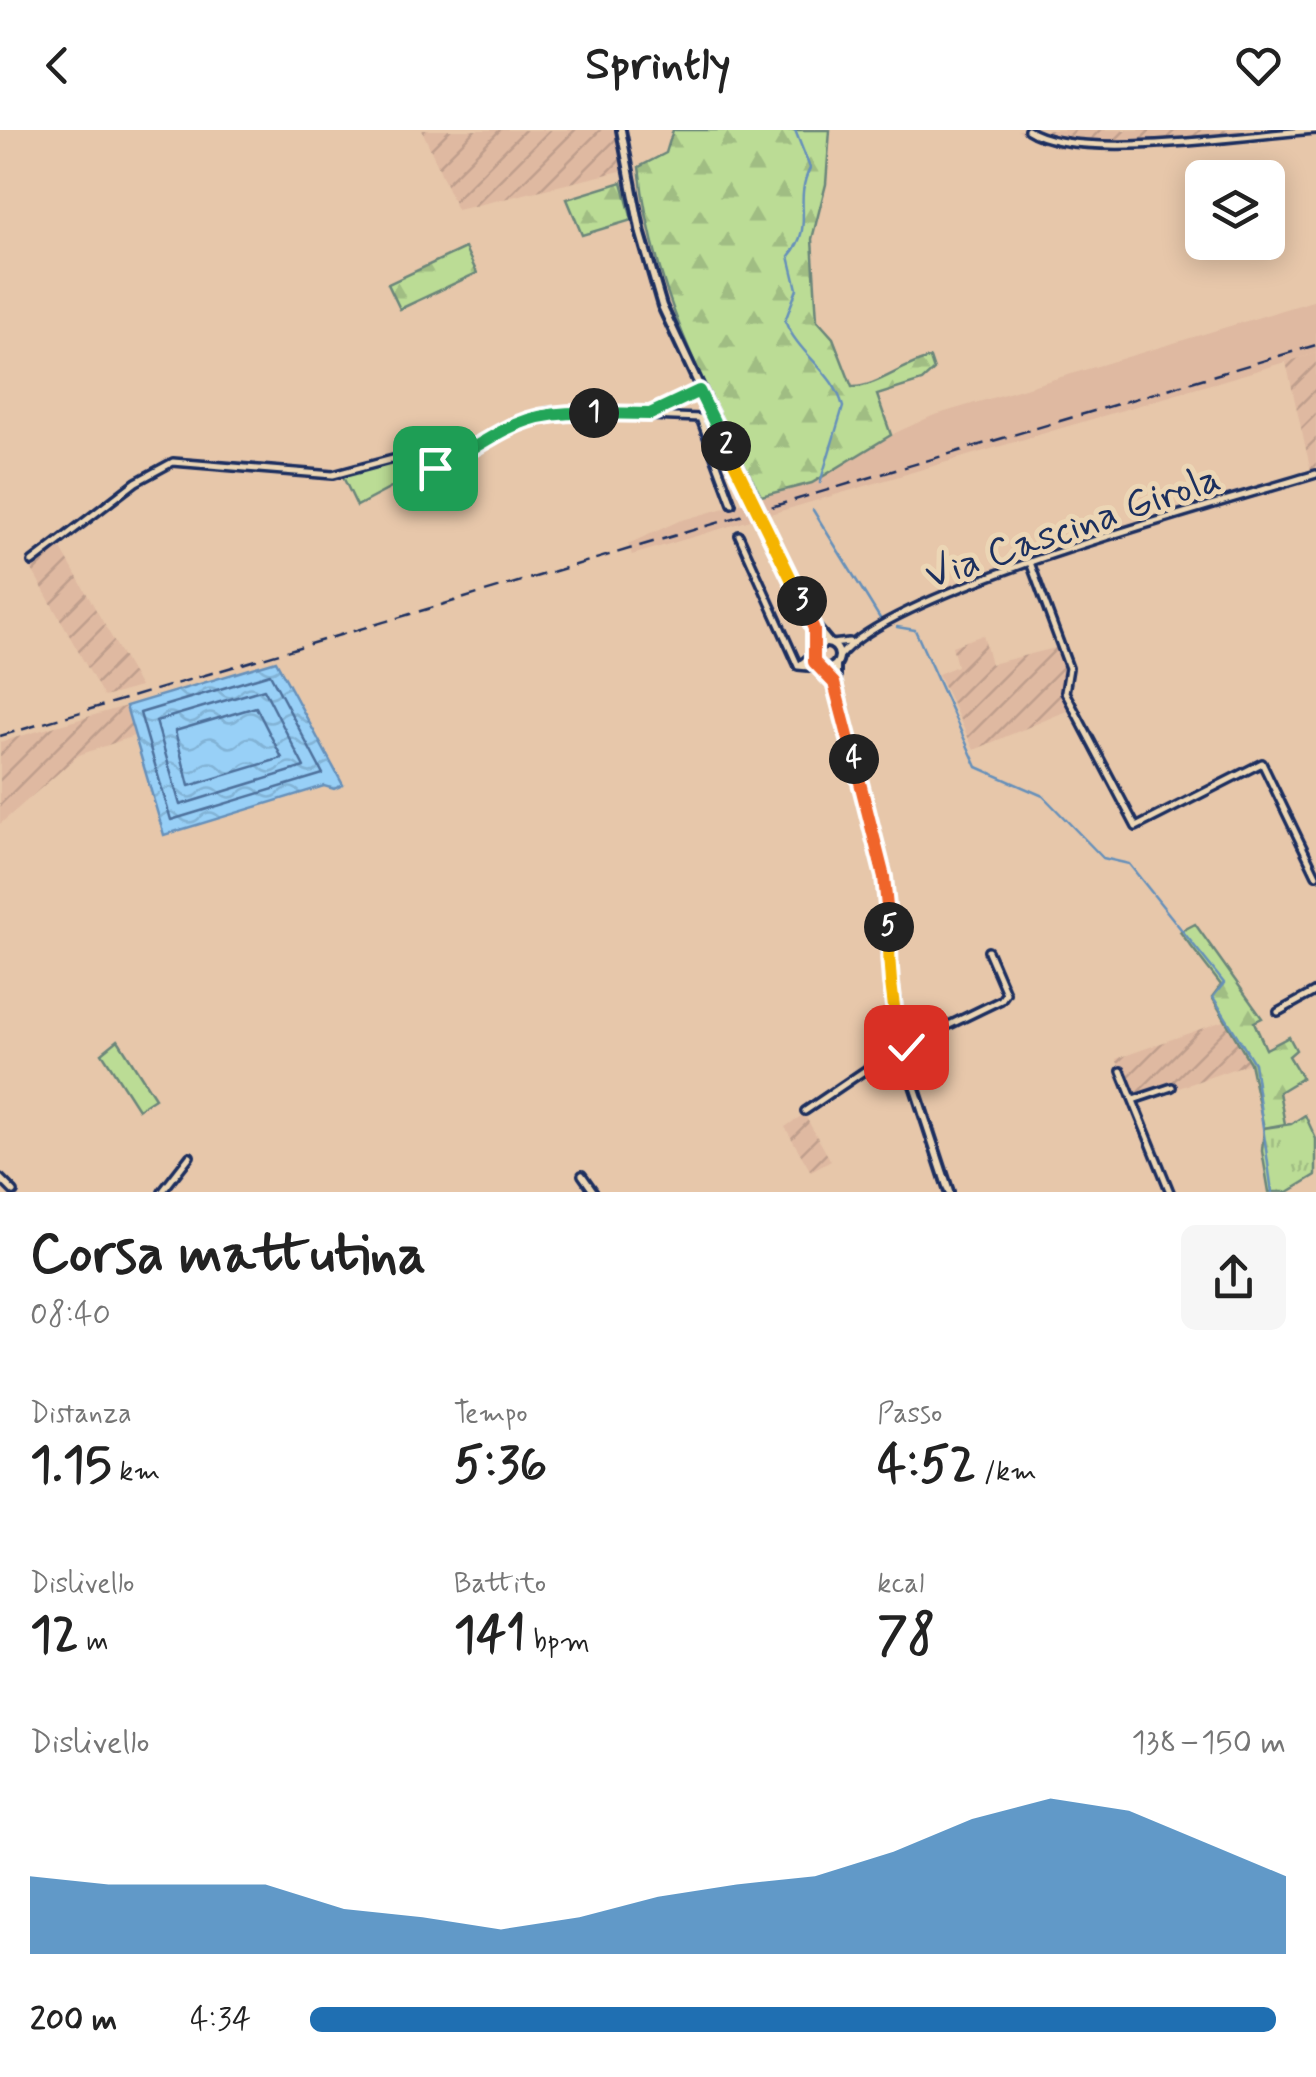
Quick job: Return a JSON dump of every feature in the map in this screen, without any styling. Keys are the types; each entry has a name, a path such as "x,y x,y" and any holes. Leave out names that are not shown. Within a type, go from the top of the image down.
{"street":[{"path":"621,130 649,264 699,391 814,625 830,644 837,661 836,688 884,877 890,915 888,956 902,1049 949,1192"},
{"path":"1028,130 1061,143 1178,142 1316,130"},
{"path":"650,414 699,391"},
{"path":"32,562 136,482 173,462 333,476 394,459 430,470 514,424 549,412 700,418 732,504"},
{"name":"Via Cascina Girola","path":"837,661 857,640 939,595 1313,475"},
{"path":"739,535 798,666"},
{"path":"1031,564 1069,668 1065,692 1136,827 1262,763 1316,875"},
{"path":"814,625 814,652 836,688"},
{"name":"Via Cascina Girola","path":"830,644 857,640"},
{"path":"798,666 830,644"},
{"path":"798,666 822,668 837,661"},
{"path":"805,1111 902,1049 1005,997 988,952"},
{"path":"1278,1012 1316,991"},
{"path":"1120,1071 1170,1192"},
{"path":"1133,1100 1172,1087"},
{"path":"162,1192 190,1156"},
{"path":"582,1175 594,1192"},
{"path":"0,1178 14,1192"}],"shaded area":[{"path":"422,130 617,130 625,170 457,210"},
{"path":"1017,130 1316,130 1316,134 1174,146 1058,148"},
{"path":"1316,300 1316,353 632,555 628,544 679,521 812,483 891,435 932,416"},
{"path":"1316,353 1316,469 1311,471 1286,362"},
{"path":"59,545 140,687 104,697 30,566"},
{"path":"983,635 991,664 1063,646 1070,668 1069,692 1076,707 974,750 938,674 957,666 952,646"},
{"path":"126,706 134,736 79,755 0,824 0,742"},
{"path":"1226,1020 1250,1063 1136,1103 1116,1059"},
{"path":"804,1114 831,1161 811,1172 785,1127"}],"green space":[{"path":"673,130 830,130 826,184 812,239 817,320 833,338 852,387 870,384 930,358 934,370 922,381 877,395 891,435 812,483 761,496 684,337 656,254 639,167 666,153"},
{"path":"622,182 632,220 582,235 567,199"},
{"path":"465,248 477,273 400,309 388,284"},
{"path":"385,462 421,472 357,506 343,477"},
{"path":"1195,924 1262,1018 1254,1022 1266,1049 1289,1037 1296,1050 1289,1056 1302,1078 1279,1092 1285,1124 1264,1128 1250,1063 1212,997 1221,985 1180,932"},
{"path":"118,1040 155,1098 138,1109 102,1053"},
{"path":"1305,1115 1316,1139 1316,1175 1288,1192 1269,1192 1262,1151 1264,1128 1291,1124"}],"water":[{"path":"276,661 343,785 334,789 324,786 164,835 126,706"}],"waterway":[{"path":"795,130 810,168 803,192 801,234 789,256 797,289 785,321 798,344 832,384 843,407 820,483"},
{"path":"813,510 881,620"},
{"path":"897,627 915,630 977,767 1043,796 1103,858 1129,864 1224,983 1213,997 1254,1063 1272,1192"}],"railway":[{"path":"0,736 1316,345"}],"route":[{"path":"435,468 526,418 549,412 650,414 699,391 814,625 814,662 827,672 836,688 884,877 897,1027 902,1049 906,1047"}]}
